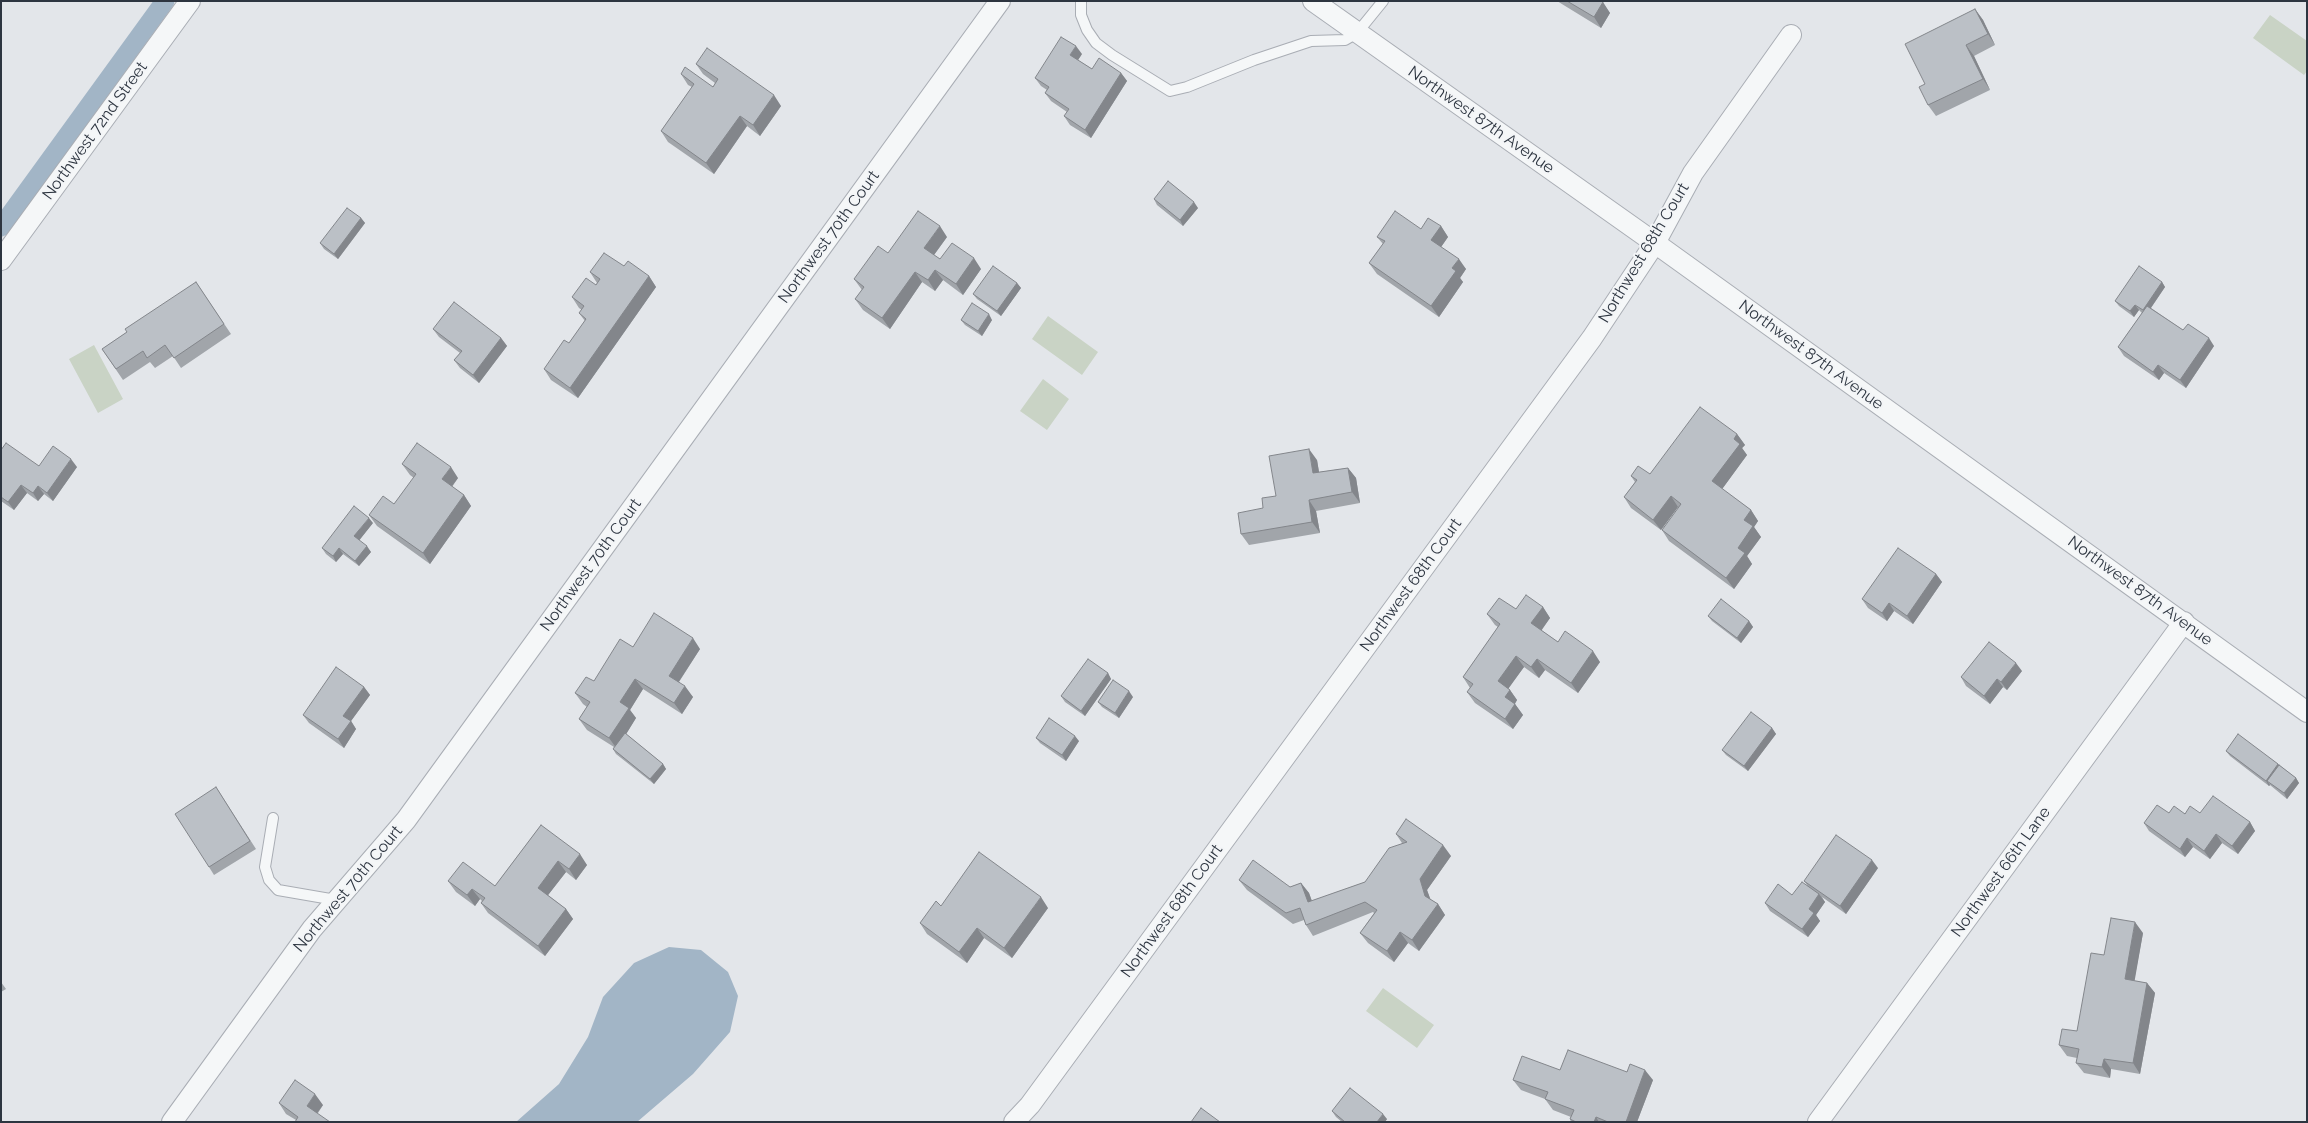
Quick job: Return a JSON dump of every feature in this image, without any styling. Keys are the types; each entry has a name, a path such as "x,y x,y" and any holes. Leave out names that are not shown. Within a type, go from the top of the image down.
{"street":[{"name":"Northwest 72nd Street","path":"1,260 190,1"},
{"name":"Northwest 70th Court","path":"172,1122 336,900 406,820 1000,1"},
{"name":"Northwest 87th Avenue","path":"1313,1 2184,622 2307,712"},
{"name":"Northwest 68th Court","path":"1014,1122 1030,1105 1592,338 1654,243 1693,174 1791,35"},
{"name":"Northwest 66th Lane","path":"1818,1122 2184,622"}],"lane":[{"path":"1081,1 1081,15 1087,30 1096,43 1170,91 1187,87 1254,60 1311,41 1345,40 1357,32 1383,1"},
{"path":"273,818 265,867 269,880 278,890 336,900"}],"green space":[{"path":"2270,15 2307,41 2307,71 2304,75 2253,38"},
{"path":"1048,316 1098,352 1082,375 1032,339"},
{"path":"94,345 123,399 98,413 69,359"},
{"path":"1043,379 1069,399 1047,430 1020,411"},
{"path":"1383,988 1434,1025 1417,1048 1366,1011"}],"water":[{"path":"669,947 701,950 728,972 738,996 730,1032 693,1074 637,1122 516,1122 559,1084 588,1037 603,997 634,963"}],"building":[{"path":"1567,1 1601,1 1603,2 1594,17"},
{"path":"1975,9 1988,34 1966,45 1983,79 1928,105 1919,87 1925,84 1905,44"},
{"path":"1061,37 1076,46 1070,55 1092,69 1099,58 1121,73 1085,130 1064,116 1069,109 1045,93 1049,87 1035,78"},
{"path":"707,48 774,95 753,125 740,116 706,163 661,131 694,84 681,74 685,67 713,87 718,79 696,64"},
{"path":"1168,181 1194,202 1180,220 1154,199"},
{"path":"347,208 361,218 334,254 320,243"},
{"path":"918,211 940,226 924,248 940,259 952,243 974,258 956,284 935,270 928,280 915,272 882,318 855,299 864,287 854,279 878,246 888,253"},
{"path":"1395,211 1421,229 1428,218 1441,226 1431,240 1459,259 1452,268 1456,271 1431,306 1369,263 1385,241 1377,237"},
{"path":"604,253 624,266 628,261 649,276 570,388 544,369 564,340 569,343 586,319 579,313 584,306 572,297 586,278 596,285 600,279 590,272"},
{"path":"993,266 1017,283 997,311 973,294"},
{"path":"2139,266 2162,282 2143,310 2135,305 2130,311 2115,301"},
{"path":"196,282 224,324 174,358 165,345 147,358 143,351 116,369 102,349 127,332 125,329"},
{"path":"454,302 501,338 473,375 454,360 462,351 433,329"},
{"path":"972,303 989,314 978,331 961,320"},
{"path":"2147,306 2183,330 2188,324 2209,338 2180,380 2158,365 2153,372 2118,347"},
{"path":"1700,407 1737,434 1734,439 1740,444 1712,481 1751,510 1744,520 1753,526 1738,548 1745,553 1726,578 1662,530 1681,504 1671,496 1653,520 1624,497 1637,480 1631,476 1638,466 1650,474"},
{"path":"6,443 39,466 53,446 71,459 47,493 38,486 33,493 21,485 8,502 1,497 1,450"},
{"path":"417,443 451,467 442,479 464,495 423,553 369,515 383,496 394,504 416,474 402,464"},
{"path":"1309,449 1313,473 1348,468 1352,492 1309,500 1312,522 1241,534 1238,513 1263,508 1262,498 1276,496 1269,456"},
{"path":"354,506 369,518 354,536 367,546 355,561 339,548 333,556 322,548"},
{"path":"1898,548 1936,574 1907,616 1889,603 1882,613 1862,599"},
{"path":"1526,595 1543,607 1531,623 1558,642 1565,631 1593,651 1571,683 1537,659 1531,667 1516,656 1498,681 1510,690 1505,697 1515,704 1505,719 1467,692 1473,684 1463,677 1500,624 1487,614 1499,598 1516,609"},
{"path":"1721,599 1749,621 1737,638 1708,616"},
{"path":"654,613 693,638 669,676 685,686 674,703 635,679 620,702 629,708 609,738 579,719 590,702 575,693 586,677 594,681 620,639 633,647"},
{"path":"1989,642 2016,663 2001,682 1997,679 1984,696 1961,677"},
{"path":"1088,659 1108,673 1081,711 1061,696"},
{"path":"336,667 364,687 343,716 351,721 338,739 303,715"},
{"path":"1113,680 1129,691 1115,713 1098,702"},
{"path":"1751,712 1772,728 1744,766 1722,750"},
{"path":"1049,718 1075,736 1062,755 1036,738"},
{"path":"625,733 663,764 650,779 613,749"},
{"path":"2238,734 2278,764 2266,781 2226,751"},
{"path":"2279,765 2296,778 2284,793 2267,781"},
{"path":"216,787 250,841 209,867 175,814"},
{"path":"2213,796 2250,822 2232,846 2216,834 2204,851 2187,838 2180,849 2144,823 2157,805 2169,813 2174,806 2185,814 2190,806 2200,813"},
{"path":"1406,819 1443,845 1420,879 1425,896 1438,904 1412,940 1400,932 1387,951 1360,933 1377,910 1365,902 1306,925 1300,908 1286,913 1239,880 1253,860 1290,887 1301,883 1308,902 1365,882 1389,848 1407,842 1396,834"},
{"path":"541,825 580,854 569,869 558,861 538,888 566,909 538,946 481,903 485,898 472,889 467,895 448,881 463,862 495,886"},
{"path":"1836,835 1872,860 1840,906 1804,881"},
{"path":"979,852 1041,897 1004,948 977,928 959,952 920,923 936,901 941,906"},
{"path":"1802,882 1819,894 1809,909 1814,913 1802,929 1765,903 1778,884 1792,895"},
{"path":"2111,918 2135,922 2125,979 2147,983 2133,1063 2104,1059 2102,1067 2076,1063 2079,1049 2059,1045 2062,1029 2077,1031 2091,953 2104,955"},
{"path":"1568,1050 1627,1072 1630,1064 1645,1070 1626,1122 1608,1122 1596,1117 1594,1122 1576,1122 1570,1119 1574,1110 1545,1099 1548,1092 1513,1080 1522,1056 1560,1070"},
{"path":"295,1080 315,1094 307,1106 330,1122 295,1122 298,1117 279,1103"},
{"path":"1350,1088 1383,1114 1377,1122 1345,1122 1332,1111"},
{"path":"1201,1108 1220,1122 1191,1122"}],"waterway":[{"path":"1,227 165,1"}]}
